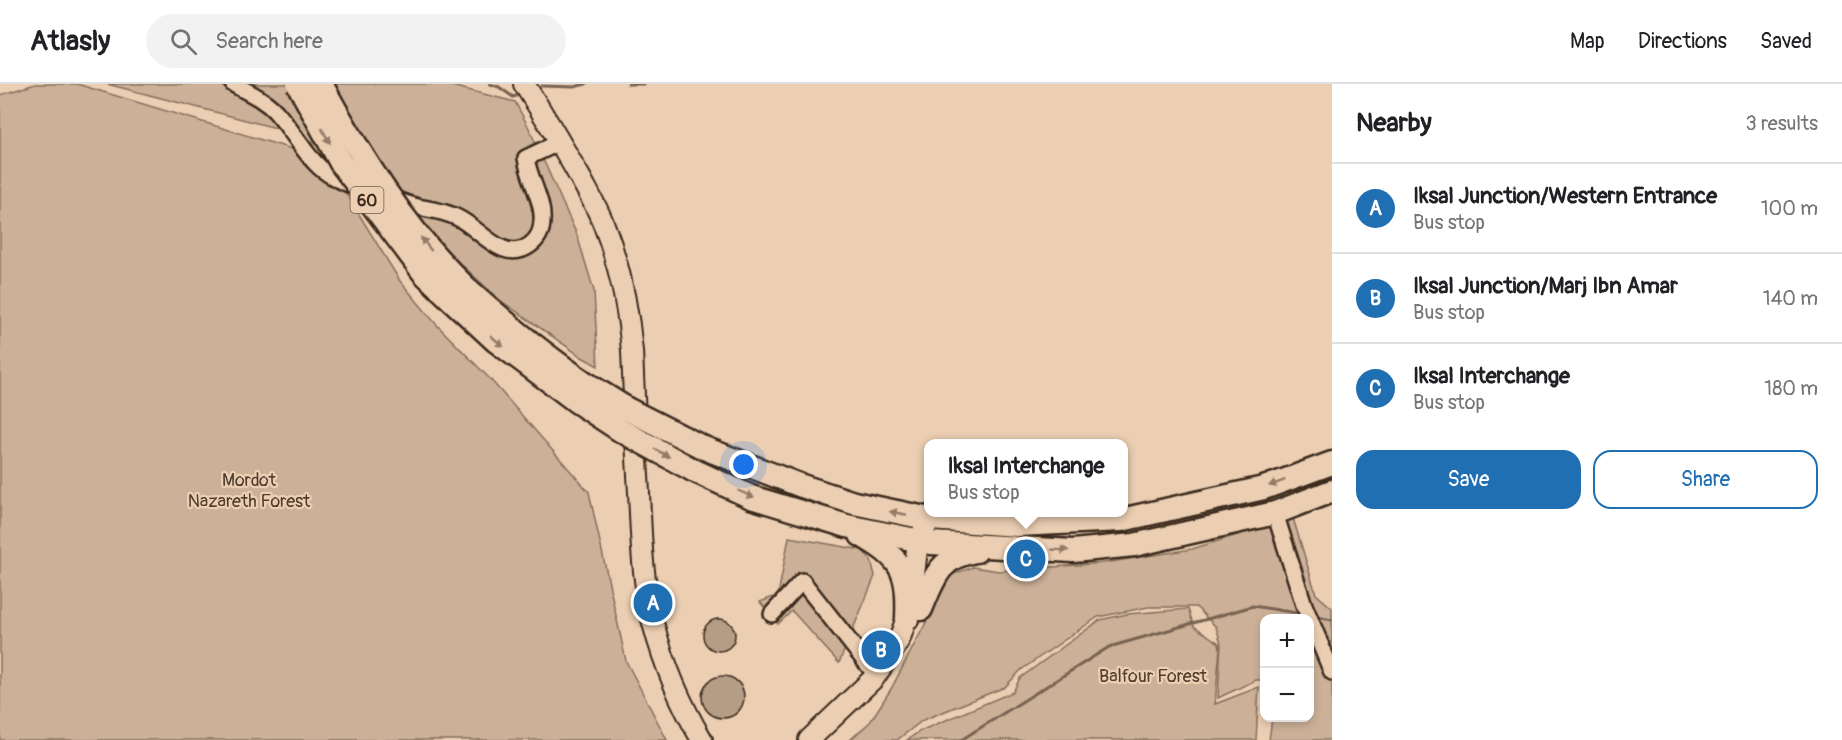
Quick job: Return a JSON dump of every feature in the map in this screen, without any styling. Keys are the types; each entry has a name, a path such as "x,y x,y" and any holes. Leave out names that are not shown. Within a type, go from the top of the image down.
{"highway":[{"name":"60","path":"298,84 341,163 417,265 460,294"},
{"name":"60","path":"321,84 354,144 393,202 441,263 460,294 496,341 582,392 627,409 704,448 799,485 854,503 930,519 1017,525 1121,520 1264,488 1332,463"},
{"name":"60","path":"582,392 620,429 693,470 751,497 847,526 925,542 1073,551 1134,545 1275,513 1332,491"},
{"path":"847,526 894,557 901,567 914,614"},
{"path":"914,614 943,565 962,553 998,547"}],"main road":[{"path":"524,84 560,142 603,222 619,268 632,351 642,553 646,587 660,649 680,699 702,740"},
{"path":"829,740 877,694 908,646 914,614 914,584 930,519"},
{"path":"809,740 876,675 894,650 914,614"}],"street":[{"path":"233,84 255,95 275,111 311,160 322,171 340,182 457,217 492,243 510,251 518,251 533,243 541,229 542,212 527,170 526,158 560,142"},
{"path":"1275,513 1304,605 1332,672"},
{"path":"772,614 802,581 876,675"}],"green space":[{"name":"Mordot Nazareth Forest","path":"35,84 77,84 325,159 400,281 436,324 490,379 589,492 626,661 667,740 0,740 0,95"},
{"path":"107,84 444,84 515,102 577,235 594,291 598,366 500,300 437,242 303,135"},
{"path":"1293,518 1316,594 1332,608 1332,740 1269,740 1271,722 1314,722 1314,614 1260,614 1260,680 1218,698 1221,643 1216,627 1196,607 1148,607 1098,617 1021,670 1005,687 923,720 897,740 850,740 870,722 891,689 951,575 973,567 999,571 1104,563 1192,549"},
{"path":"789,537 862,550 871,560 875,576 839,663 792,611 778,624 760,602 778,595"},
{"name":"Balfour Forest","path":"1188,609 1194,626 1219,643 1215,704 1259,687 1256,740 907,740 920,731 1013,692 1020,678 1100,620 1127,614"}],"building":[{"path":"719,619 731,623 735,635 731,647 719,651 707,647 703,635 707,623"},
{"path":"723,676 731,677 738,682 743,689 743,705 738,712 731,717 723,718 715,717 708,712 703,705 702,697 703,689 708,682 715,677"}],"waterway":[{"path":"490,84 499,87 513,97 519,95"},
{"path":"542,86 574,87 586,84"},
{"path":"628,84 643,84"},
{"path":"961,740 1109,647 1253,606 1303,614"},
{"path":"1316,617 1332,620"}],"place":[{"name":"Iksal Interchange","path":"1026,559"},
{"name":"Iksal Junction/Western Entrance","path":"653,603"},
{"name":"Iksal Junction/Marj Ibn Amar","path":"881,650"}]}
